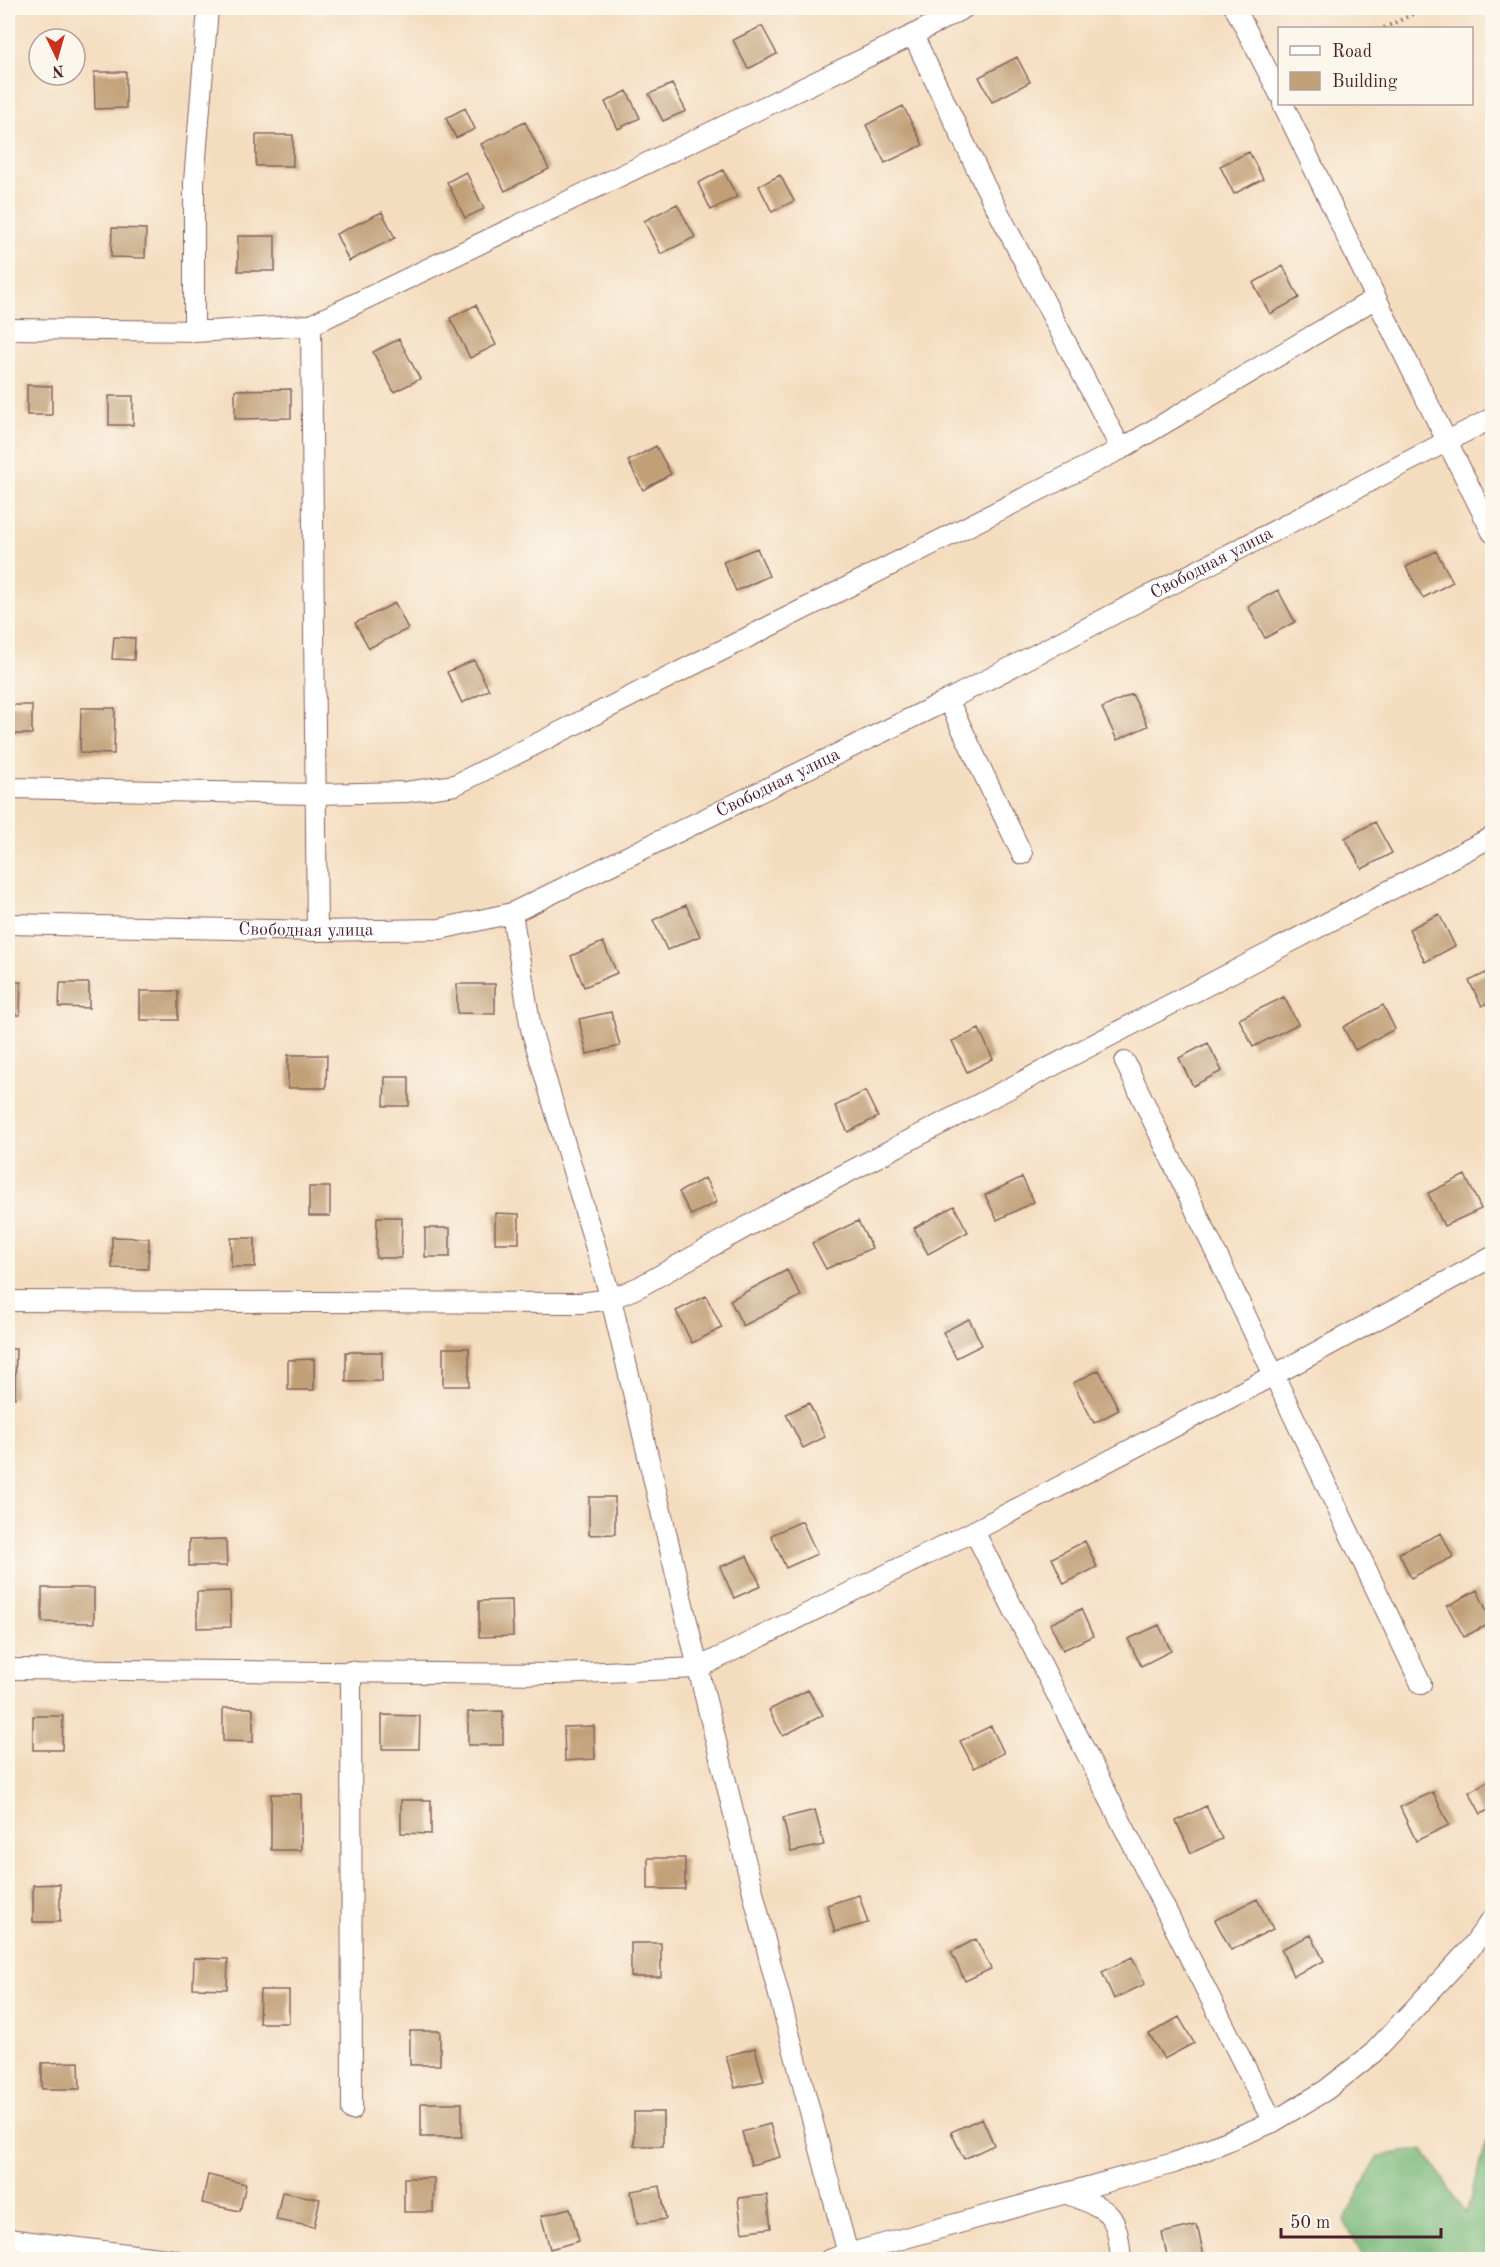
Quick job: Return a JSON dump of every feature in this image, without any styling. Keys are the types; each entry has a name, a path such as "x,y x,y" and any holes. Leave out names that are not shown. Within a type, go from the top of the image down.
{"street":[{"path":"194,332 194,182 208,8"},
{"path":"8,329 194,332 310,325 913,35 964,8"},
{"path":"1235,8 1278,91"},
{"path":"913,35 985,186 1120,449"},
{"path":"1283,105 1492,532"},
{"path":"8,788 316,794 406,792 455,785 1120,449 1376,298"},
{"path":"310,325 317,932"},
{"name":"Свободная улица","path":"8,924 317,932 440,929 512,913 948,700 1492,418"},
{"path":"948,700 1022,854"},
{"path":"8,1301 580,1303 611,1299 639,1287 800,1198 1492,837"},
{"path":"512,913 531,1029 611,1299 771,1965 848,2254"},
{"path":"1125,1062 1421,1684"},
{"path":"8,1669 557,1674 698,1668 975,1531 1274,1375 1492,1257"},
{"path":"975,1531 1273,2122"},
{"path":"351,1671 352,2110"},
{"path":"829,2259 1174,2163 1273,2122 1326,2090 1373,2053 1470,1949 1492,1919"},
{"path":"1067,2194 1103,2208 1112,2219 1119,2234 1121,2259"},
{"path":"8,2239 174,2259"}],"path":[{"path":"1386,27 1425,8"}],"green space":[{"path":"1492,2138 1492,2259 1364,2259 1344,2220 1379,2156 1423,2149 1466,2214 1487,2141"}],"building":[{"path":"762,26 777,54 748,69 733,40"},
{"path":"1017,57 1030,82 992,102 979,77"},
{"path":"94,72 126,72 126,108 95,109"},
{"path":"672,84 686,111 663,121 649,94"},
{"path":"627,91 640,118 618,129 605,102"},
{"path":"903,106 923,145 885,163 866,125"},
{"path":"465,108 475,129 456,138 446,118"},
{"path":"525,122 549,169 505,191 481,144"},
{"path":"256,135 293,135 293,166 256,166"},
{"path":"1249,152 1263,179 1234,194 1220,166"},
{"path":"723,170 737,197 711,210 698,183"},
{"path":"466,172 484,209 465,218 447,182"},
{"path":"780,175 794,201 772,212 759,186"},
{"path":"677,204 695,237 661,254 644,221"},
{"path":"382,212 395,238 349,261 336,234"},
{"path":"112,228 146,229 145,258 111,257"},
{"path":"238,236 275,236 275,271 238,271"},
{"path":"1283,266 1299,298 1270,314 1253,283"},
{"path":"476,305 496,345 470,358 450,318"},
{"path":"399,339 420,379 394,392 373,352"},
{"path":"27,385 52,386 52,415 27,415"},
{"path":"291,389 291,418 235,419 235,390"},
{"path":"109,396 133,396 133,425 109,425"},
{"path":"656,446 671,474 643,490 628,461"},
{"path":"757,548 769,576 736,591 723,562"},
{"path":"1436,551 1453,582 1423,598 1406,567"},
{"path":"1278,590 1295,622 1265,638 1248,606"},
{"path":"395,603 408,629 369,648 355,623"},
{"path":"114,637 135,638 134,660 112,659"},
{"path":"474,660 489,690 462,703 447,672"},
{"path":"1132,694 1148,726 1117,740 1102,708"},
{"path":"8,705 32,705 32,734 8,734"},
{"path":"81,708 115,708 114,754 80,753"},
{"path":"1375,822 1392,853 1362,869 1345,838"},
{"path":"686,905 700,936 667,950 653,920"},
{"path":"1439,914 1455,946 1425,962 1409,929"},
{"path":"603,942 617,973 584,987 571,956"},
{"path":"1492,970 1492,1000 1482,1006 1469,981"},
{"path":"8,982 21,982 20,1015 8,1015"},
{"path":"60,983 89,983 89,1008 59,1007"},
{"path":"457,984 495,984 495,1014 457,1013"},
{"path":"140,991 178,991 178,1020 140,1020"},
{"path":"1284,997 1298,1024 1253,1047 1239,1019"},
{"path":"1383,1005 1395,1029 1355,1050 1343,1027"},
{"path":"611,1012 620,1046 587,1054 579,1019"},
{"path":"979,1029 993,1059 967,1072 952,1041"},
{"path":"1208,1043 1222,1071 1193,1086 1179,1058"},
{"path":"288,1055 327,1055 326,1088 288,1088"},
{"path":"385,1077 409,1077 409,1106 384,1106"},
{"path":"865,1091 878,1117 848,1132 835,1106"},
{"path":"1465,1175 1481,1209 1444,1226 1428,1193"},
{"path":"1022,1177 1034,1202 997,1220 985,1195"},
{"path":"705,1178 717,1202 691,1215 679,1192"},
{"path":"309,1187 330,1187 330,1216 309,1216"},
{"path":"954,1206 968,1232 928,1254 914,1228"},
{"path":"495,1213 519,1214 519,1243 495,1243"},
{"path":"377,1217 402,1217 401,1258 376,1258"},
{"path":"858,1221 872,1248 826,1269 812,1243"},
{"path":"425,1228 450,1228 450,1257 425,1257"},
{"path":"112,1237 149,1238 148,1269 112,1268"},
{"path":"231,1238 255,1238 255,1267 231,1267"},
{"path":"787,1270 801,1296 743,1326 730,1300"},
{"path":"706,1296 722,1328 692,1343 676,1311"},
{"path":"969,1319 982,1345 956,1358 943,1332"},
{"path":"443,1348 469,1348 469,1386 443,1386"},
{"path":"8,1349 16,1349 15,1398 8,1398"},
{"path":"346,1352 382,1352 382,1381 346,1382"},
{"path":"314,1359 314,1390 288,1390 288,1360"},
{"path":"1099,1370 1119,1410 1094,1423 1073,1383"},
{"path":"809,1403 825,1437 803,1448 786,1414"},
{"path":"589,1497 615,1497 615,1534 589,1535"},
{"path":"802,1521 817,1554 786,1568 771,1535"},
{"path":"1441,1533 1453,1557 1411,1578 1399,1553"},
{"path":"226,1539 227,1566 189,1566 189,1540"},
{"path":"1085,1541 1097,1567 1064,1584 1052,1558"},
{"path":"747,1556 761,1586 734,1598 720,1567"},
{"path":"42,1588 94,1588 94,1623 42,1622"},
{"path":"1477,1590 1492,1622 1464,1637 1447,1606"},
{"path":"230,1591 231,1627 197,1628 197,1592"},
{"path":"512,1600 513,1636 479,1637 479,1601"},
{"path":"1081,1609 1093,1636 1063,1650 1050,1624"},
{"path":"1159,1625 1171,1651 1141,1666 1128,1639"},
{"path":"808,1690 823,1715 783,1736 769,1710"},
{"path":"223,1708 253,1708 253,1742 223,1741"},
{"path":"503,1711 503,1745 468,1745 468,1712"},
{"path":"382,1715 420,1716 419,1749 382,1749"},
{"path":"33,1716 63,1716 62,1750 33,1750"},
{"path":"594,1726 595,1759 565,1761 564,1727"},
{"path":"991,1726 1004,1753 974,1768 960,1741"},
{"path":"1492,1779 1492,1808 1481,1814 1469,1792"},
{"path":"1433,1792 1449,1825 1416,1841 1400,1807"},
{"path":"271,1794 301,1794 301,1850 271,1850"},
{"path":"401,1800 431,1800 431,1834 401,1833"},
{"path":"1206,1806 1222,1839 1191,1853 1176,1821"},
{"path":"815,1810 824,1845 791,1852 783,1818"},
{"path":"648,1858 685,1858 685,1889 648,1889"},
{"path":"60,1884 60,1922 33,1922 33,1885"},
{"path":"859,1895 868,1923 835,1932 827,1905"},
{"path":"1257,1899 1273,1929 1231,1950 1215,1920"},
{"path":"1311,1935 1324,1961 1293,1976 1281,1949"},
{"path":"976,1939 991,1969 965,1981 951,1952"},
{"path":"631,1943 661,1943 661,1977 631,1977"},
{"path":"1132,1957 1145,1984 1114,1999 1102,1972"},
{"path":"194,1958 228,1959 227,1989 193,1988"},
{"path":"260,1990 289,1990 289,2023 259,2023"},
{"path":"1179,2017 1194,2043 1164,2059 1149,2034"},
{"path":"410,2031 440,2031 440,2065 410,2065"},
{"path":"755,2048 764,2081 735,2088 726,2056"},
{"path":"79,2062 80,2089 42,2089 42,2063"},
{"path":"421,2103 462,2103 462,2137 421,2137"},
{"path":"634,2112 663,2112 663,2146 634,2146"},
{"path":"982,2118 994,2145 964,2159 951,2132"},
{"path":"770,2124 780,2157 751,2165 742,2132"},
{"path":"208,2175 246,2184 240,2211 202,2203"},
{"path":"404,2178 434,2178 433,2212 404,2212"},
{"path":"660,2186 666,2219 637,2224 631,2191"},
{"path":"282,2192 320,2199 314,2227 276,2220"},
{"path":"767,2195 771,2228 742,2232 738,2198"},
{"path":"570,2208 579,2241 550,2249 541,2216"},
{"path":"1197,2225 1204,2256 1188,2260 1168,2260 1162,2233"}]}
